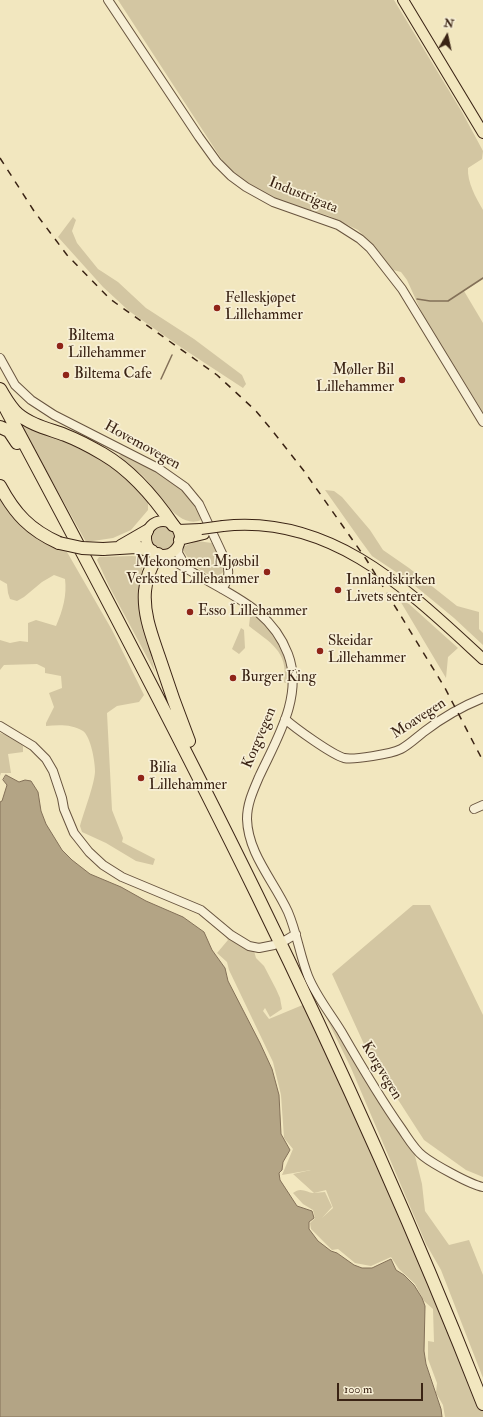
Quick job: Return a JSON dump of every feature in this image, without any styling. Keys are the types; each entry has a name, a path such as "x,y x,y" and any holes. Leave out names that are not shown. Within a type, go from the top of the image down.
{"highway":[{"path":"0,389 11,406 23,418 39,426 79,441 104,454 118,464 142,485 164,511 177,534"},
{"path":"0,398 77,541 241,860 335,1059 391,1183 456,1336 483,1404"},
{"path":"0,427 6,429 12,434 58,518 66,531 77,541"},
{"path":"0,486 18,514 26,523 36,531 59,543 82,548 143,548 158,553 149,570 144,591 146,612 151,632 186,734 234,838 240,852 241,860"},
{"path":"118,548 147,531"}],"main road":[{"path":"403,0 483,133"},
{"path":"164,521 177,534 173,551 158,553 148,546 146,540 147,531 151,525 157,522 164,521"},
{"path":"177,534 257,524 290,529 321,539 383,573 411,594 483,659"},
{"path":"224,528 281,532 307,539 345,556 408,598 483,666"}],"street":[{"name":"Industrigata","path":"108,0 199,137 217,162 231,176 246,187 273,202 319,217 338,225 360,239 370,248 402,289 483,422"},
{"name":"Hovemovegen","path":"0,358 15,386 31,400 54,415 158,468 177,480 188,490 199,504 227,564 229,573 228,578 222,589"},
{"path":"177,534 178,553 186,568"},
{"name":"Korgvegen","path":"158,553 248,604 265,618 273,627 284,645 293,676 292,690 286,719 252,793 247,818 250,840 288,911 308,978 386,1107 412,1144 422,1155 434,1164 483,1187"},
{"name":"Moavegen","path":"286,719 332,753 341,757 356,758 393,752 401,749 448,716 483,698"},
{"path":"0,726 33,746 46,759 53,771 64,809 74,833 89,852 103,865 122,877 201,910 231,935 249,946 258,948 274,945"},
{"path":"474,809 483,805"},
{"path":"286,940 296,934"}],"shaded area":[{"path":"118,0 394,0 462,112 483,151 482,159 468,168 468,173 470,184 483,210 483,279 464,291 483,323 483,415 426,322 407,280 401,272 393,270 373,245 358,230 329,216 272,198 244,182 224,163"},
{"path":"73,217 76,220 72,231 77,243 98,269 118,282 146,308 194,339 242,375 246,384 243,388 129,311 103,287 58,237"},
{"path":"18,420 79,445 120,471 148,498 148,510 131,530 113,538 86,542"},
{"path":"123,454 147,466 180,488 189,497 201,520 193,522 184,520 177,515 162,500 144,477 124,461 119,455"},
{"path":"325,490 334,491 342,497 370,530 383,550 409,568 457,606 479,612 479,629 483,633 483,645 454,618 408,580 372,556"},
{"path":"0,500 53,546 67,552 112,630 144,695 139,702 117,706 107,713 112,810 123,838 122,842 155,859 153,865 136,861 106,843 82,832 80,826 91,791 95,772 90,744 86,734 79,729 55,725 46,726 54,707 49,693 62,688 61,676 45,673 45,668 37,664 4,665 0,670 0,640 10,643 20,641 28,642 28,623 36,620 56,626 64,602 65,579 54,575 17,601 10,599 7,584 0,580"},
{"path":"163,527 171,530 174,538 171,546 163,549 155,546 152,538 155,530"},
{"path":"197,541 212,543 222,565 223,572 218,577 207,574 198,568 183,550 185,546"},
{"path":"99,557 142,557 143,562 139,594 143,623 155,672 109,586 97,560"},
{"path":"399,599 409,604 458,648 448,657 446,678"},
{"path":"255,615 258,616 272,631 285,655 290,681 284,682 285,671 283,662 276,648 249,626 250,617"},
{"path":"241,628 244,630 245,648 239,654 232,649"},
{"path":"0,733 10,736 23,746 23,752 8,754 11,773 1,773 0,776"},
{"path":"6,775 19,782 25,780 31,781 38,792 41,811 46,824 62,850 72,860 90,874 121,887 146,901 183,917 204,932 212,950 225,968 228,981 272,1069 279,1095 281,1134 290,1150 283,1162 282,1170 279,1173 280,1180 297,1206 312,1211 314,1218 309,1222 309,1229 318,1241 331,1251 337,1253 354,1265 362,1268 372,1268 391,1259 396,1270 404,1275 414,1285 425,1306 424,1351 426,1364 441,1409 442,1417 0,1417 0,802 2,801 7,785 3,780"},
{"path":"413,905 430,905 483,1015 483,1177 466,1170 424,1140 368,1053 332,974"},
{"path":"228,930 252,944 256,958 264,966 276,989 280,998 282,1009 270,1017 265,1008 263,1011 269,1019 305,1004 419,1259 469,1387 483,1401 483,1417 445,1417 443,1405 436,1393 437,1383 428,1359 428,1341 434,1342 433,1309 424,1301 415,1284 399,1269 391,1257 371,1266 355,1263 338,1249 332,1250 311,1229 310,1223 315,1218 313,1210 303,1204 293,1193 301,1190 314,1193 293,1174 311,1170 282,1175 293,1149 284,1138 281,1095 273,1062 229,970 227,962 217,953 228,940 224,934","holes":["326,1190 333,1208 322,1218 332,1207 325,1192 314,1193"]},
{"path":"326,1017 338,1032 414,1152 422,1184 425,1211 449,1245 469,1240 483,1275 483,1378 441,1270 426,1244 351,1068"}],"waterway":[{"path":"417,299 448,301 483,278"},
{"path":"161,379 172,355"}],"railway":[{"path":"0,158 34,211 67,255 110,299 217,375 256,411 271,429 304,471 366,559 445,688 483,761"}],"place":[{"name":"Felleskjøpet Lillehammer","path":"217,308"},
{"name":"Biltema Lillehammer","path":"60,346"},
{"name":"Biltema Cafe","path":"66,375"},
{"name":"Møller Bil Lillehammer","path":"402,380"},
{"name":"Mekonomen Mjøsbil Verksted Lillehammer","path":"267,572"},
{"name":"Innlandskirken Livets senter","path":"338,590"},
{"name":"Esso Lillehammer","path":"190,612"},
{"name":"Skeidar Lillehammer","path":"320,651"},
{"name":"Burger King","path":"233,678"},
{"name":"Bilia Lillehammer","path":"141,778"}]}
